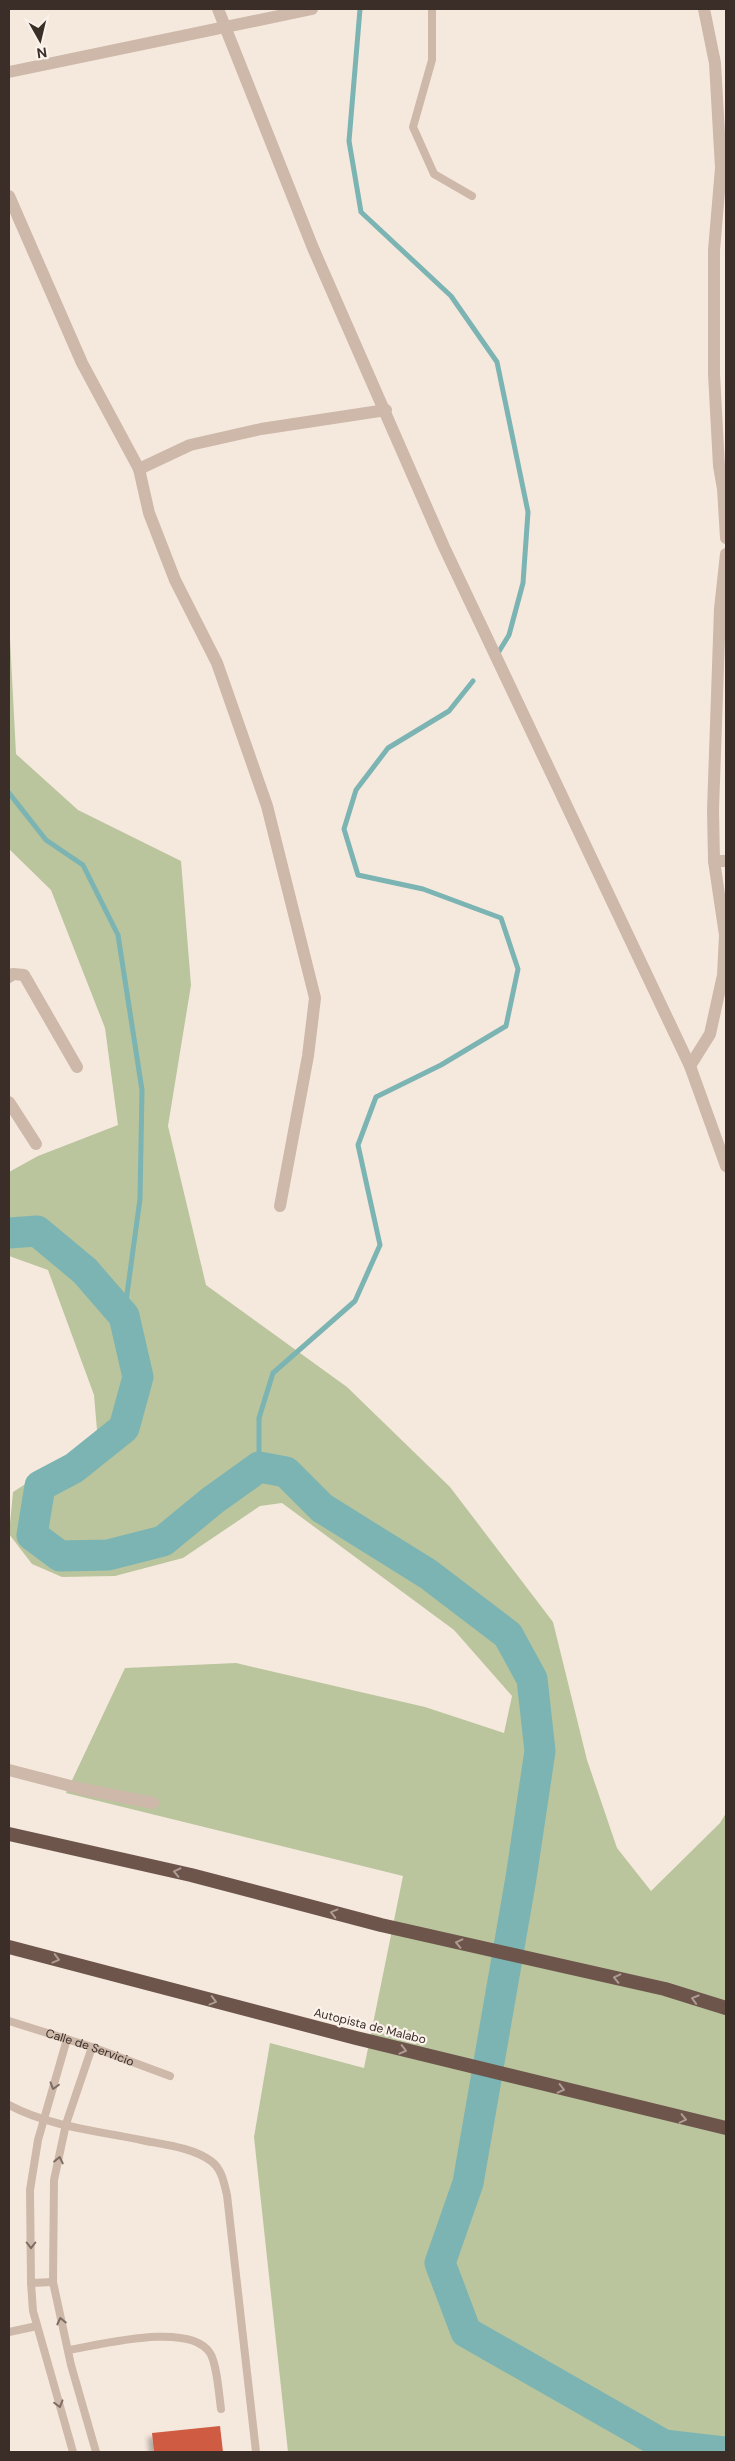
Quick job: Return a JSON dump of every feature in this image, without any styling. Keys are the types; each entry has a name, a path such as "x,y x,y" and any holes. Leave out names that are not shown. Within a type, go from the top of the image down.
{"highway":[{"path":"9,1834 191,1874 381,1925 665,1989 726,2008"},
{"name":"Autopista de Malabo","path":"9,1947 356,2038 640,2109 726,2128"}],"street":[{"path":"218,9 313,248 386,410 444,547 690,1066 726,1166"},
{"path":"9,72 312,9"},
{"path":"704,9 715,63 721,168 714,250 714,374 719,466 723,489 726,538"},
{"path":"9,196 82,363 139,469 149,513 175,580 217,663 267,806 315,998 308,1056 280,1206"},
{"path":"139,469 190,445 261,429 386,410"},
{"path":"690,1066 710,1034 723,975 725,935 720,861 722,702 720,609 726,554"},
{"path":"9,977 13,974 24,975 77,1067"},
{"path":"9,1102 36,1144"},
{"path":"9,1770 82,1789 153,1803"}],"lane":[{"path":"432,9 432,60 413,127 434,174 472,196"},
{"name":"Calle de Servicio","path":"9,2021 92,2047 170,2076"},
{"path":"67,2039 38,2140 30,2190 31,2284 33,2311 73,2452"},
{"path":"92,2047 66,2124 54,2180 53,2282 68,2350 96,2452"},
{"path":"9,2105 44,2120 180,2148 198,2154 212,2162 221,2172 227,2195 256,2452"},
{"path":"31,2284 53,2282"},
{"path":"9,2332 37,2326"},
{"path":"68,2350 159,2336 184,2338 202,2343 211,2355 221,2409"}],"green space":[{"path":"9,619 16,754 78,810 181,861 191,985 168,1126 206,1285 347,1387 450,1487 553,1622 587,1760 617,1848 651,1891 720,1823 726,1813 726,2452 288,2452 254,2137 270,2043 364,2068 403,1876 66,1793 125,1668 236,1663 425,1707 504,1733 512,1696 454,1630 282,1503 260,1506 183,1558 115,1576 62,1577 32,1564 9,1534 13,1492 78,1450 97,1430 94,1395 48,1270 9,1256 9,1172 38,1156 118,1125 105,1028 51,890 9,849"}],"building":[{"path":"220,2426 223,2452 154,2452 152,2433"}],"waterway":[{"path":"360,9 349,141 361,212 451,296 497,362 528,512 523,583 509,635 498,653"},
{"path":"259,1467 259,1418 273,1373 355,1301 380,1245 358,1145 376,1097 441,1065 506,1026 518,969 501,918 423,889 358,875 344,829 356,790 388,748 449,711 473,681"},
{"path":"9,793 46,840 83,865 118,935 142,1090 140,1199 124,1316"},
{"path":"9,1233 37,1231 85,1271 124,1316 138,1377 124,1428 74,1468 40,1486 32,1535 60,1556 108,1555 163,1541 213,1500 259,1467 286,1472 322,1508 428,1574 508,1635 532,1679 540,1751 521,1878 468,2183 440,2263 466,2332 664,2445 724,2452"}]}
